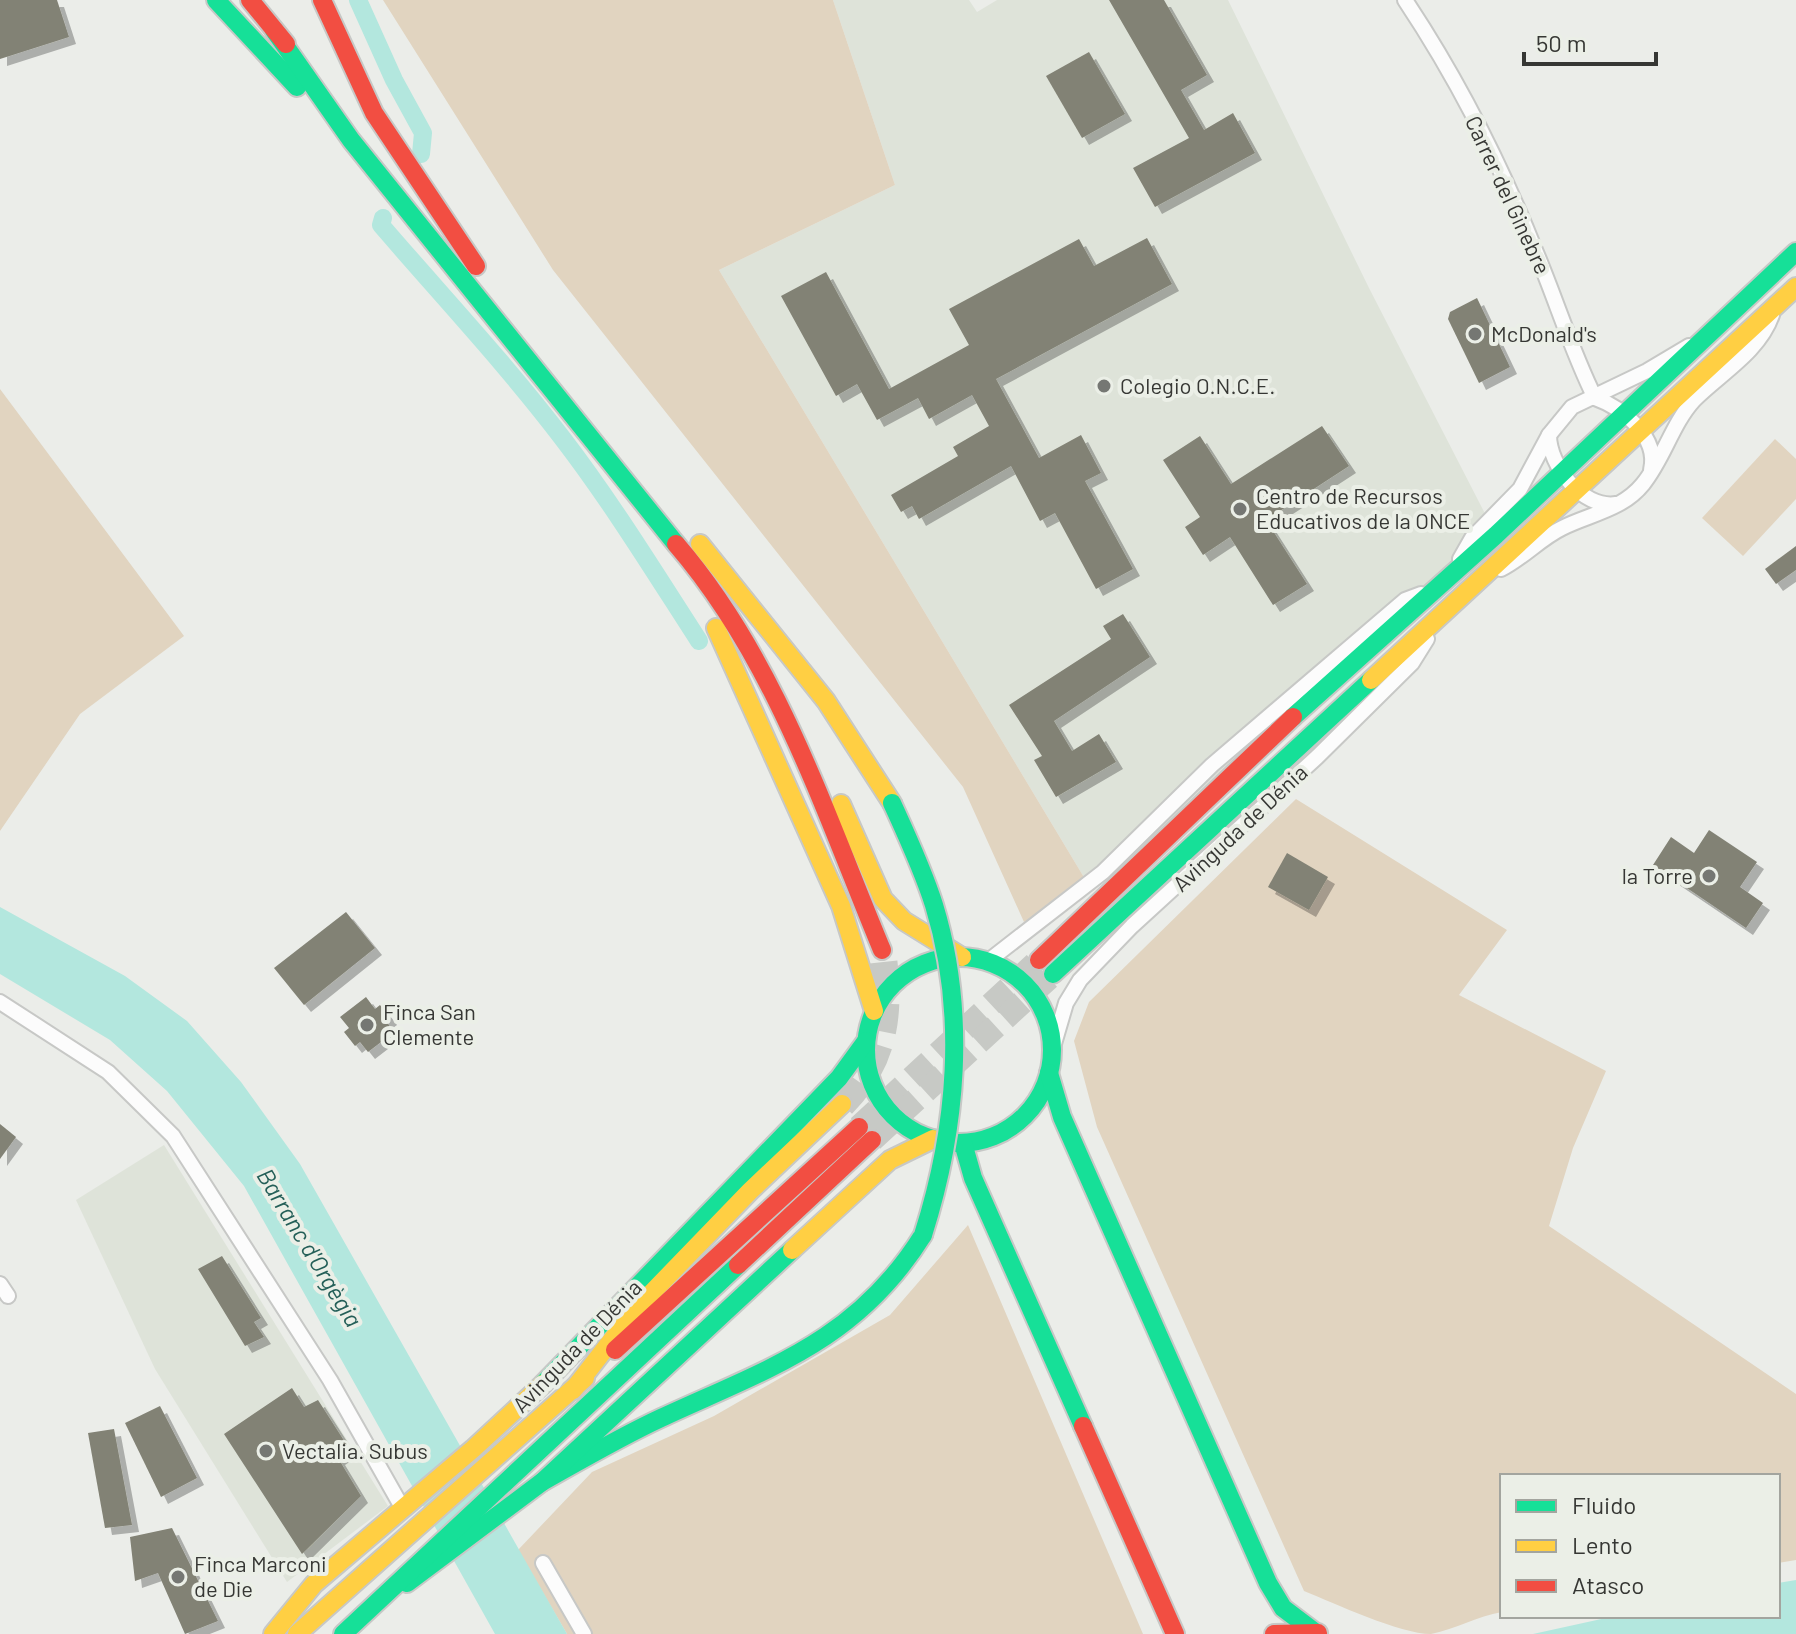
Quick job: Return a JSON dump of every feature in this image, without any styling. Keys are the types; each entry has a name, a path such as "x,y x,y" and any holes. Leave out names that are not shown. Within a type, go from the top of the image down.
{"main road":[{"path":"216,0 351,140"},
{"path":"250,0 476,266 823,693 860,745 892,803 939,922 957,1037 954,1117 939,1191 923,1235 908,1264 873,1305 818,1343 762,1374 674,1411 542,1482"},
{"path":"322,0 374,113 476,266"},
{"path":"274,30 351,140 655,519 685,550 759,666 808,768 882,950"},
{"name":"Avinguda de Dénia","path":"1039,960 1191,818 1277,731 1444,582 1796,252"},
{"name":"Avinguda de Dénia","path":"1053,974 1796,287"},
{"path":"669,506 771,657 810,730 883,899 904,921 962,957 987,962 1015,977 1039,1005 1051,1037 1050,1063 1062,1117 1268,1583 1283,1608 1320,1633"},
{"path":"655,519 693,581 743,681 841,906 874,1011"},
{"path":"962,957 919,966 893,985 874,1011 866,1041 867,1068 877,1094 892,1115 912,1131 933,1139 963,1143 1001,1133 1018,1122 1037,1100 1050,1063"},
{"name":"Avinguda de Dénia","path":"273,1634 293,1614 314,1584 473,1449 556,1372 588,1334 834,1084 866,1041"},
{"path":"573,1390 636,1309 750,1191 842,1104"},
{"name":"Avinguda de Dénia","path":"297,1634 866,1133 498,1490 428,1562 343,1634"},
{"path":"428,1562 504,1512 542,1482 890,1160 933,1139"},
{"path":"963,1143 973,1178 1175,1634"},
{"path":"1274,1634 1320,1633"}],"street":[{"name":"Carrer del Ginebre","path":"1405,0 1429,37 1503,172 1548,280 1573,354 1595,398"},
{"name":"Avinguda de Dénia","path":"1481,579 1522,558 1561,528 1598,516 1640,487 1663,455 1680,419 1693,402 1760,340 1775,307"},
{"name":"Avinguda de Dénia","path":"987,962 1103,872 1212,765 1394,609 1405,600 1444,582 1472,538 1520,489 1549,435 1572,407 1595,398 1647,371 1670,354 1707,337"},
{"path":"1595,398 1625,413 1641,431 1652,457 1649,476"},
{"path":"1549,435 1551,457 1577,489 1597,502 1618,503"},
{"name":"Avinguda de Dénia","path":"1050,1063 1066,1003 1080,980 1132,926 1412,663 1447,610"},
{"path":"0,1002 108,1072 173,1136 330,1380 403,1509"},
{"path":"543,1563 584,1634"}],"shaded area":[{"path":"383,0 833,0 895,185 719,270 1088,884 1024,922 963,787 553,270"},
{"name":"Colegio O.N.C.E.","path":"833,0 969,0 977,12 997,0 1228,0 1369,288 1496,535 1152,838 1088,884 719,270 895,185"},
{"path":"0,389 184,636 80,714 0,831"},
{"path":"1775,439 1796,459 1796,499 1743,556 1702,518"},
{"path":"1296,799 1507,930 1459,995 1606,1071 1573,1148 1549,1226 1796,1394 1796,1560 1780,1563 1780,1474 1500,1474 1500,1612 1440,1632 1418,1633 1367,1617 1304,1591 1097,1127 1074,1041 1089,1002"},
{"path":"164,1145 388,1506 287,1582 155,1369 76,1200"},
{"path":"968,1225 1143,1634 567,1634 518,1550 592,1472 714,1416 890,1315"}],"water":[{"name":"Barranc d'Orgègia","path":"0,907 125,976 187,1021 241,1082 300,1164 567,1634 495,1634 244,1186 167,1091 110,1040 0,974"},
{"path":"1796,1580 1796,1634 1533,1634 1606,1618 1780,1618 1780,1583"}],"building":[{"path":"0,0 57,0 69,37 0,59"},
{"path":"1109,0 1164,0 1207,75 1181,90 1204,130 1233,113 1255,153 1155,207 1133,168 1189,138"},
{"path":"1089,52 1125,114 1082,138 1046,76"},
{"path":"1147,238 1172,284 996,379 1039,458 1081,435 1101,473 1085,481 1133,569 1096,589 1055,513 1040,521 1011,466 919,519 912,506 901,512 891,495 958,456 953,447 989,426 972,395 929,419 918,398 877,420 857,384 836,396 781,296 826,272 889,389 969,345 949,309 1079,239 1094,266"},
{"name":"McDonald's","path":"1477,298 1510,367 1479,383 1448,319 1450,312"},
{"path":"1322,426 1349,466 1266,520 1307,584 1273,605 1230,537 1203,555 1185,527 1200,517 1163,460 1200,436 1231,484"},
{"path":"1796,546 1796,570 1776,584 1765,569"},
{"path":"1123,614 1150,657 1054,721 1072,751 1099,734 1116,762 1056,797 1034,760 1042,756 1009,705 1111,639 1103,626"},
{"name":"la Torre","path":"1709,830 1757,862 1740,887 1763,903 1746,928 1653,865 1671,837 1694,853"},
{"path":"1287,853 1328,877 1309,910 1268,887"},
{"path":"346,912 375,948 304,1005 274,968"},
{"name":"Finca San Clemente","path":"366,997 375,1009 380,1005 390,1018 386,1021 394,1032 368,1052 360,1042 355,1046 344,1032 349,1028 340,1017"},
{"path":"0,1124 16,1137 0,1159"},
{"path":"222,1256 261,1318 254,1322 264,1337 245,1346 198,1269"},
{"path":"292,1388 304,1407 318,1400 350,1450 338,1458 361,1496 302,1554 224,1434"},
{"path":"160,1406 197,1478 161,1497 125,1423"},
{"path":"114,1429 132,1525 105,1528 88,1433"},
{"name":"Finca Marconi de Die","path":"172,1528 218,1621 185,1634 158,1573 135,1581 130,1537"}],"waterway":[{"path":"358,0 394,80 423,133 421,154"},
{"path":"383,218 381,225 496,357 581,463 699,641"}],"tunnel":[{"path":"842,1104 868,1069 882,1032 885,1013 882,950"},
{"path":"859,1127 1039,960"},
{"path":"872,1140 1053,974"}],"traffic: fast":[{"path":"216,0 297,87"},
{"path":"274,30 351,140 676,544"},
{"path":"1293,717 1496,535 1796,252"},
{"path":"1053,974 1371,680"},
{"path":"892,803 934,905 951,987 954,1070 950,1112 935,1195 923,1235"},
{"path":"959,957 994,964 1024,985 1045,1015 1052,1050 1045,1085 1024,1115 994,1136 959,1143 924,1136 894,1115 873,1085 866,1050 873,1015 894,985 924,964 959,957"},
{"path":"543,1384 839,1078 866,1041"},
{"path":"1049,1073 1062,1117 1268,1583 1283,1608 1316,1633"},
{"path":"963,1143 973,1178 1083,1426"},
{"path":"542,1482 631,1433 808,1348 869,1301 897,1271 923,1235"},
{"path":"407,1583 542,1482 792,1250"},
{"path":"343,1634 738,1265"}],"traffic: slow":[{"path":"1371,680 1796,287"},
{"path":"700,544 826,701 892,803"},
{"path":"716,628 841,906 874,1011"},
{"path":"841,804 883,899 904,921 962,957"},
{"path":"573,1390 636,1309 750,1191 842,1104"},
{"path":"792,1250 890,1160 933,1139"},
{"path":"297,1634 585,1378"},
{"path":"273,1634 314,1584 473,1449 543,1384"}],"traffic: jam":[{"path":"250,0 286,44"},
{"path":"322,0 374,113 476,266"},
{"path":"676,544 711,589 770,687 818,791 882,950"},
{"path":"1039,960 1293,717"},
{"path":"615,1350 859,1127"},
{"path":"738,1265 872,1140"},
{"path":"1083,1426 1175,1634"},
{"path":"1274,1634 1318,1633"}],"place":[{"name":"McDonald's","path":"1475,334"},
{"name":"Colegio O.N.C.E.","path":"1104,386"},
{"name":"Centro de Recursos Educativos de la ONCE","path":"1240,509"},
{"name":"la Torre","path":"1709,876"},
{"name":"Finca San Clemente","path":"367,1025"},
{"name":"Vectalia. Subus","path":"266,1451"},
{"name":"Finca Marconi de Die","path":"178,1577"}]}
